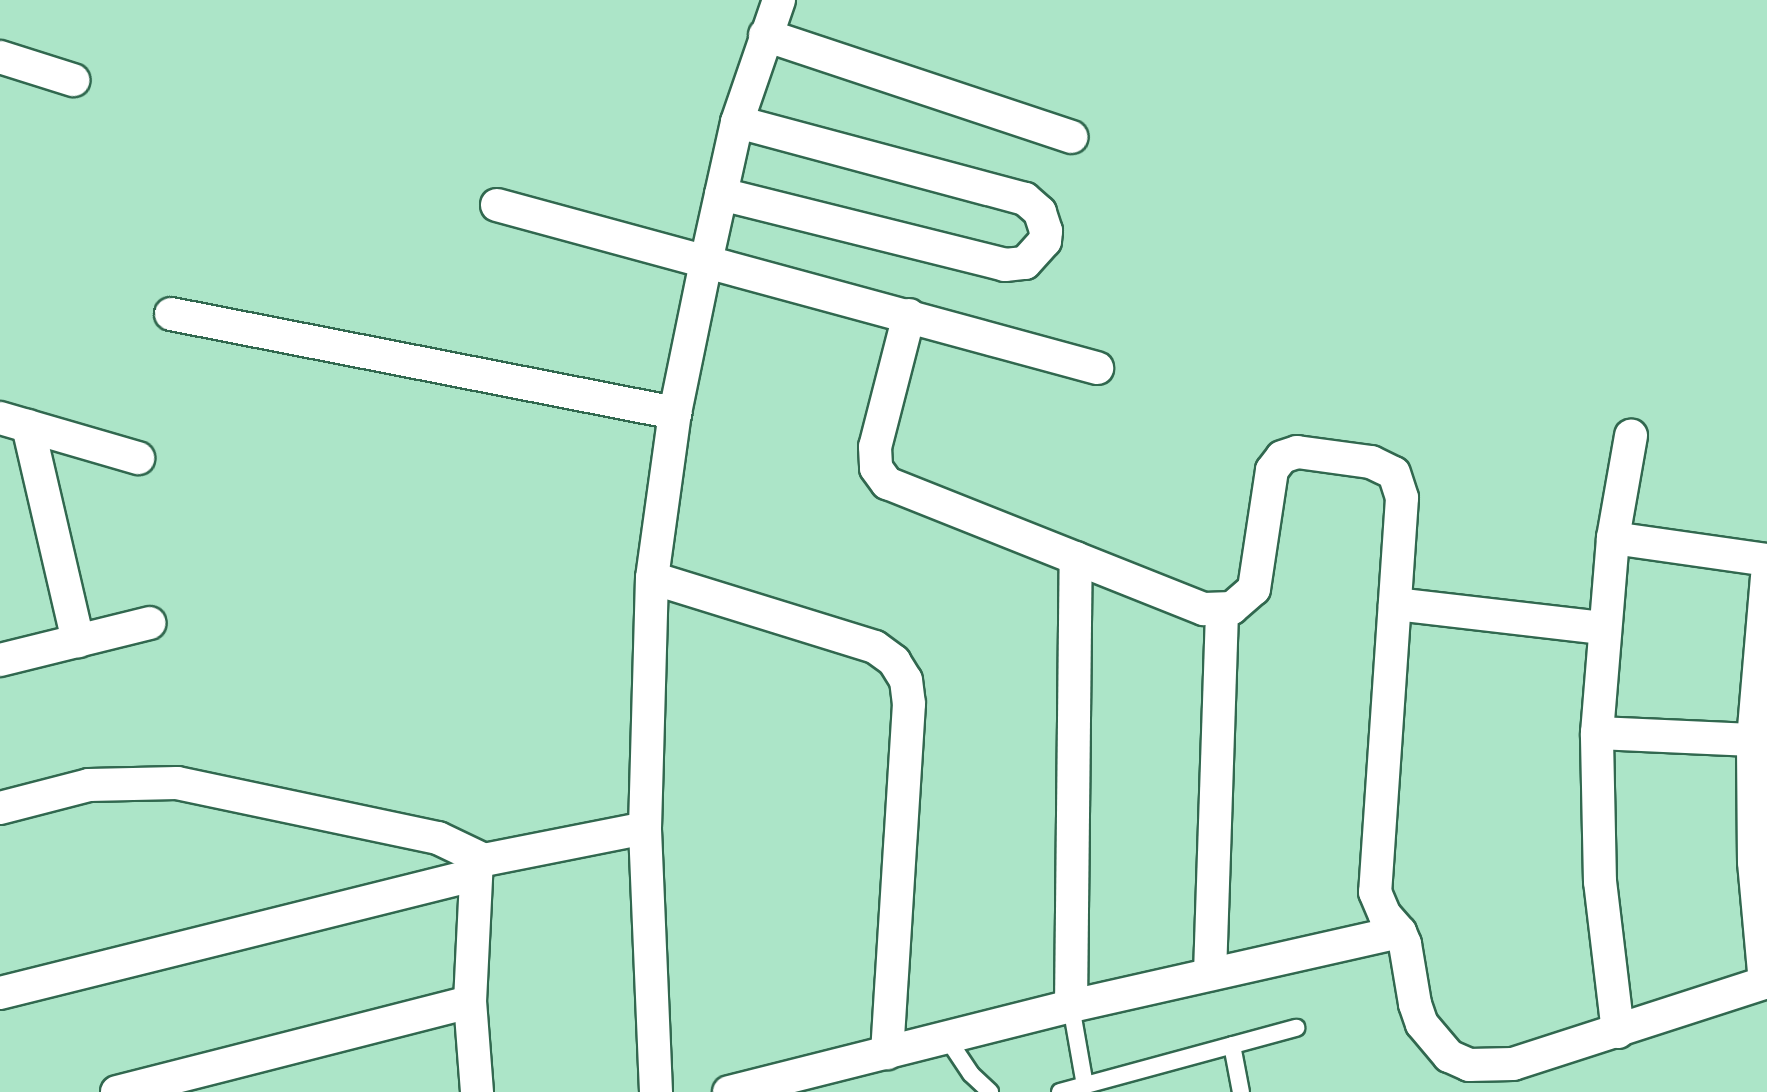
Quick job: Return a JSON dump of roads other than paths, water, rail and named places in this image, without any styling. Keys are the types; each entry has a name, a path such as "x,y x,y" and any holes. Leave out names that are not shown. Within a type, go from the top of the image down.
{"street":[{"path":"656,1092 645,828 652,578 675,413 706,262 737,122 779,0"},
{"path":"765,35 1071,137"},
{"path":"0,57 73,80"},
{"path":"721,194 1005,265 1025,263 1045,241 1046,231 1040,212 1025,199 737,122"},
{"path":"497,205 1097,368"},
{"path":"171,314 675,413"},
{"path":"909,315 875,447 880,476 896,488 1204,609 1222,610 1241,603 1254,589 1272,470 1282,457 1297,452 1380,463 1394,473 1402,498 1374,879 1379,904 1400,932 1422,1024 1449,1056 1469,1065 1513,1064 1766,982 1754,862 1753,740 1767,577"},
{"path":"14,422 138,458"},
{"path":"14,422 78,641"},
{"path":"1618,1032 1600,882 1597,733 1602,628 1613,538 1631,436"},
{"path":"1613,538 1767,560"},
{"path":"1071,1006 1076,558"},
{"path":"652,578 875,647 901,670 909,692 909,704 887,1053"},
{"path":"1395,604 1602,628"},
{"path":"1210,974 1222,610"},
{"path":"0,660 150,623"},
{"path":"1597,733 1753,740"},
{"path":"0,808 89,785 177,783 438,838 476,866"},
{"path":"0,993 476,866 490,859 645,828"},
{"path":"476,866 470,1002 477,1092"},
{"path":"729,1092 1071,1006 1400,932"},
{"path":"117,1092 470,1002"}],"lane":[{"path":"1071,1006 1085,1085"},
{"path":"1060,1092 1296,1028"},
{"path":"947,1038 971,1074 990,1092"},
{"path":"1232,1045 1241,1092"}]}
